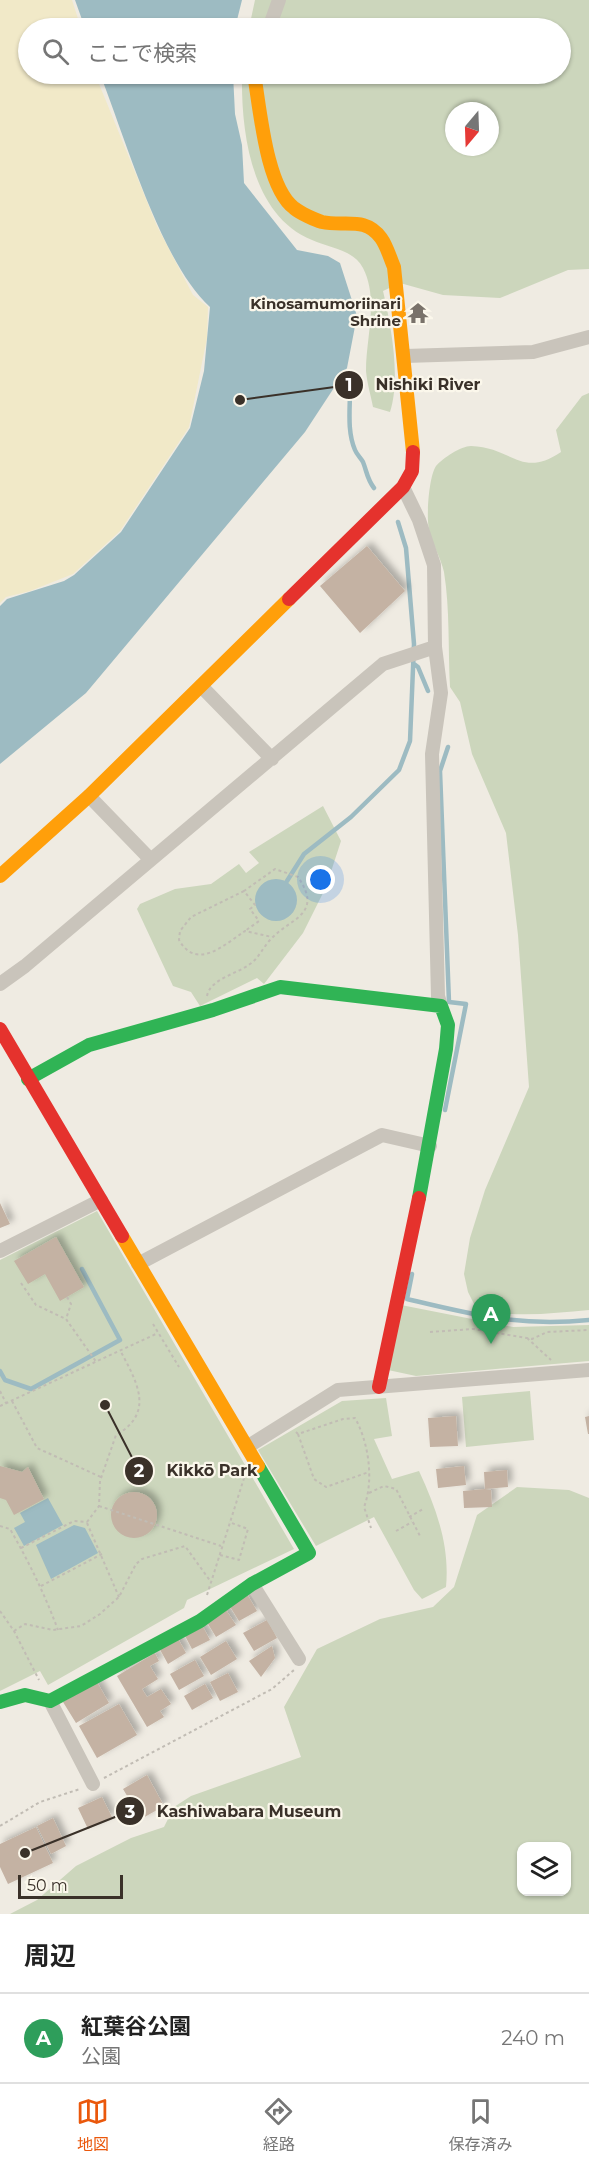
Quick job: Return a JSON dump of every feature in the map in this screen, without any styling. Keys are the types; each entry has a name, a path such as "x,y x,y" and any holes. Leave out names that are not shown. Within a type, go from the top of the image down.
{"street":[{"path":"273,18 279,0"},
{"path":"0,876 89,796 201,686 403,487 412,471 413,453 405,356 394,267 382,239 370,226 355,222 322,222 293,208 281,192 272,170 256,84"},
{"path":"405,356 533,352 589,336"},
{"path":"379,1387 430,1146 448,1024 438,996 432,800 432,754 441,693 435,647 434,565 419,520 403,487"},
{"path":"0,984 25,966 383,664 435,647"},
{"path":"201,686 272,759"},
{"path":"89,796 150,859"},
{"path":"28,1079 90,1045 213,1010 280,987 441,1006"},
{"path":"0,1029 309,1553 252,1584 200,1621 50,1701"},
{"path":"138,1264 382,1135 430,1146"},
{"path":"0,1251 101,1200"},
{"path":"247,1447 338,1390 589,1370"},
{"path":"252,1584 299,1659"},
{"path":"0,1702 13,1696 34,1694 50,1701 93,1784"}],"path":[{"path":"213,1010 206,994 213,984 253,962 272,937 286,929 306,909 307,897 298,877 274,869 244,891 191,917 180,931 179,940 184,948 200,956 212,954 259,921 250,909 255,905 244,891"},
{"path":"245,931 272,937"},
{"path":"21,1283 36,1305 66,1319 97,1363"},
{"path":"66,1319 71,1304 67,1297"},
{"path":"430,1332 473,1329 532,1339 547,1332 589,1330"},
{"path":"0,1406 159,1333"},
{"path":"526,1337 541,1348 561,1371"},
{"path":"87,1522 99,1506 101,1477 116,1434 128,1428 141,1400 136,1381 121,1352"},
{"path":"0,1391 6,1403"},
{"path":"11,1401 37,1448 101,1477"},
{"path":"298,1434 343,1419 355,1418 360,1427 369,1472 369,1493 363,1507 371,1527"},
{"path":"288,1420 298,1434 314,1479 326,1487 369,1472"},
{"path":"200,1621 221,1546 245,1475 258,1467"},
{"path":"369,1493 384,1486 396,1489 420,1536"},
{"path":"99,1506 221,1546"},
{"path":"409,1517 423,1509"},
{"path":"21,1548 74,1521 87,1522"},
{"path":"87,1522 119,1598"},
{"path":"219,1554 239,1560 248,1529 229,1522"},
{"path":"396,1531 412,1522"},
{"path":"0,1526 10,1529 21,1548 41,1586 58,1630"},
{"path":"14,1631 25,1624 58,1630 81,1626 119,1598 136,1563 142,1559 185,1546 211,1582"},
{"path":"41,1586 102,1554"},
{"path":"0,1611 14,1631 40,1681"},
{"path":"0,1826 40,1802 93,1784 272,1689 292,1673 299,1659"}],"green space":[{"path":"255,0 589,0 589,269 568,270 500,298 443,295 400,283 383,291 392,335 395,384 390,412 373,407 366,371 371,305 368,280 363,268 347,253 312,240 291,228 275,212 263,192 254,169 244,121 242,84 571,84 571,18 251,18"},
{"path":"589,393 589,1310 532,1314 504,1313 476,1308 468,1292 464,1274 470,1238 485,1190 529,1087 518,935 506,833 472,754 460,702 450,687 446,586 443,567 429,529 429,497 436,466 462,448 471,446 485,448 516,460 536,463 561,452 556,430 582,396"},
{"path":"323,806 341,841 326,887 303,933 264,984 257,978 200,1006 191,992 173,986 137,909 140,904 175,889 211,884 239,864 246,873 259,863 249,852"},
{"path":"97,1211 294,1549 187,1600 184,1608 48,1685 40,1671 0,1691 0,1260"},
{"path":"401,1305 513,1327 589,1325 589,1361 416,1376 388,1370"},
{"path":"530,1391 534,1440 466,1447 462,1397"},
{"path":"386,1398 392,1436 374,1439 392,1479 419,1471 436,1513 444,1542 446,1587 422,1599 414,1590 374,1517 316,1546 258,1450 342,1401"},
{"path":"517,1487 569,1490 589,1498 589,1914 10,1914 37,1900 76,1866 131,1838 164,1827 174,1807 191,1796 301,1757 284,1707 317,1649 380,1619 433,1607 454,1587 477,1515"}],"sand":[{"path":"0,0 72,0 78,18 18,18 18,84 99,84 157,226 193,295 208,307 207,338 189,427 120,531 73,574 30,591 6,597 0,603"}],"water":[{"path":"75,0 242,0 238,18 81,18"},
{"path":"104,84 234,84 235,114 242,145 244,183 297,250 328,256 340,263 357,316 347,368 305,432 86,693 0,764 0,606 7,599 64,581 74,575 121,532 190,428 204,371 210,307 192,287 176,261 160,231"},
{"path":"276,879 284,880 291,885 296,892 296,908 291,915 284,920 276,921 268,920 261,915 256,908 255,900 256,892 261,885 268,880"},
{"path":"48,1498 63,1525 24,1546 14,1528 25,1522 20,1513"},
{"path":"74,1525 85,1528 98,1553 51,1579 36,1545"}],"building":[{"path":"367,546 405,591 360,633 320,586"},
{"path":"0,1203 10,1224 0,1228"},
{"path":"56,1237 84,1287 60,1301 45,1274 28,1284 14,1261"},
{"path":"456,1416 458,1446 430,1447 428,1418"},
{"path":"589,1416 589,1434 588,1434 585,1417"},
{"path":"0,1466 22,1472 28,1467 44,1499 14,1515 6,1500 0,1498"},
{"path":"464,1466 466,1485 438,1488 436,1469"},
{"path":"507,1470 508,1487 485,1489 484,1472"},
{"path":"491,1490 492,1507 464,1508 463,1491"},
{"path":"134,1492 150,1499 157,1515 150,1531 134,1538 118,1531 111,1515 118,1499"},
{"path":"247,1594 257,1611 239,1621 229,1605"},
{"path":"224,1607 236,1625 216,1637 205,1619"},
{"path":"267,1620 277,1638 254,1651 243,1633"},
{"path":"202,1625 210,1640 192,1649 184,1634"},
{"path":"176,1635 186,1653 168,1664 158,1646"},
{"path":"226,1641 237,1659 211,1675 200,1657"},
{"path":"272,1646 275,1658 261,1677 249,1661"},
{"path":"155,1653 159,1661 150,1666 158,1679 142,1689 147,1697 161,1689 171,1704 160,1711 164,1717 147,1727 117,1676"},
{"path":"195,1660 204,1676 179,1690 170,1674"},
{"path":"228,1673 238,1692 220,1701 210,1682"},
{"path":"97,1682 109,1703 76,1723 63,1702"},
{"path":"205,1684 213,1698 192,1710 184,1696"},
{"path":"119,1704 137,1735 97,1758 79,1726"},
{"path":"147,1775 164,1806 141,1819 123,1789"},
{"path":"102,1797 112,1817 88,1829 78,1808"},
{"path":"53,1818 66,1846 51,1854 37,1826"},
{"path":"36,1827 53,1863 8,1884 0,1867 0,1844"}],"waterway":[{"path":"350,390 352,443 374,488"},
{"path":"287,881 304,854 351,817 399,770 410,741 414,644 406,548 398,522"},
{"path":"414,664 418,667 428,691"},
{"path":"445,1110 466,1004 449,1002 440,771 448,747"},
{"path":"0,1371 5,1380 31,1389 120,1340 82,1269"},
{"path":"412,1274 407,1299 476,1315 518,1321 589,1320"}],"traffic: fast":[{"path":"28,1079 89,1045 213,1010 280,987 441,1006 448,1025 446,1049 419,1198"},
{"path":"0,1702 25,1695 50,1701 200,1621 252,1584 309,1553 258,1466"}],"traffic: slow":[{"path":"256,84 266,146 284,198 297,210 319,221 368,227 375,231 387,248 394,267 413,452"},
{"path":"0,876 89,796 289,599"},
{"path":"122,1236 258,1466"}],"traffic: jam":[{"path":"289,599 403,487 412,471 413,452"},
{"path":"0,1029 122,1236"},
{"path":"379,1387 419,1198"}],"place":[{"name":"Kinosamumoriinari Shrine","path":"418,313"},
{"name":"Nishiki River","path":"240,400"},
{"name":"紅葉谷公園","path":"491,1344"},
{"name":"Kikkō Park","path":"105,1405"},
{"name":"Kashiwabara Museum","path":"25,1853"}]}
